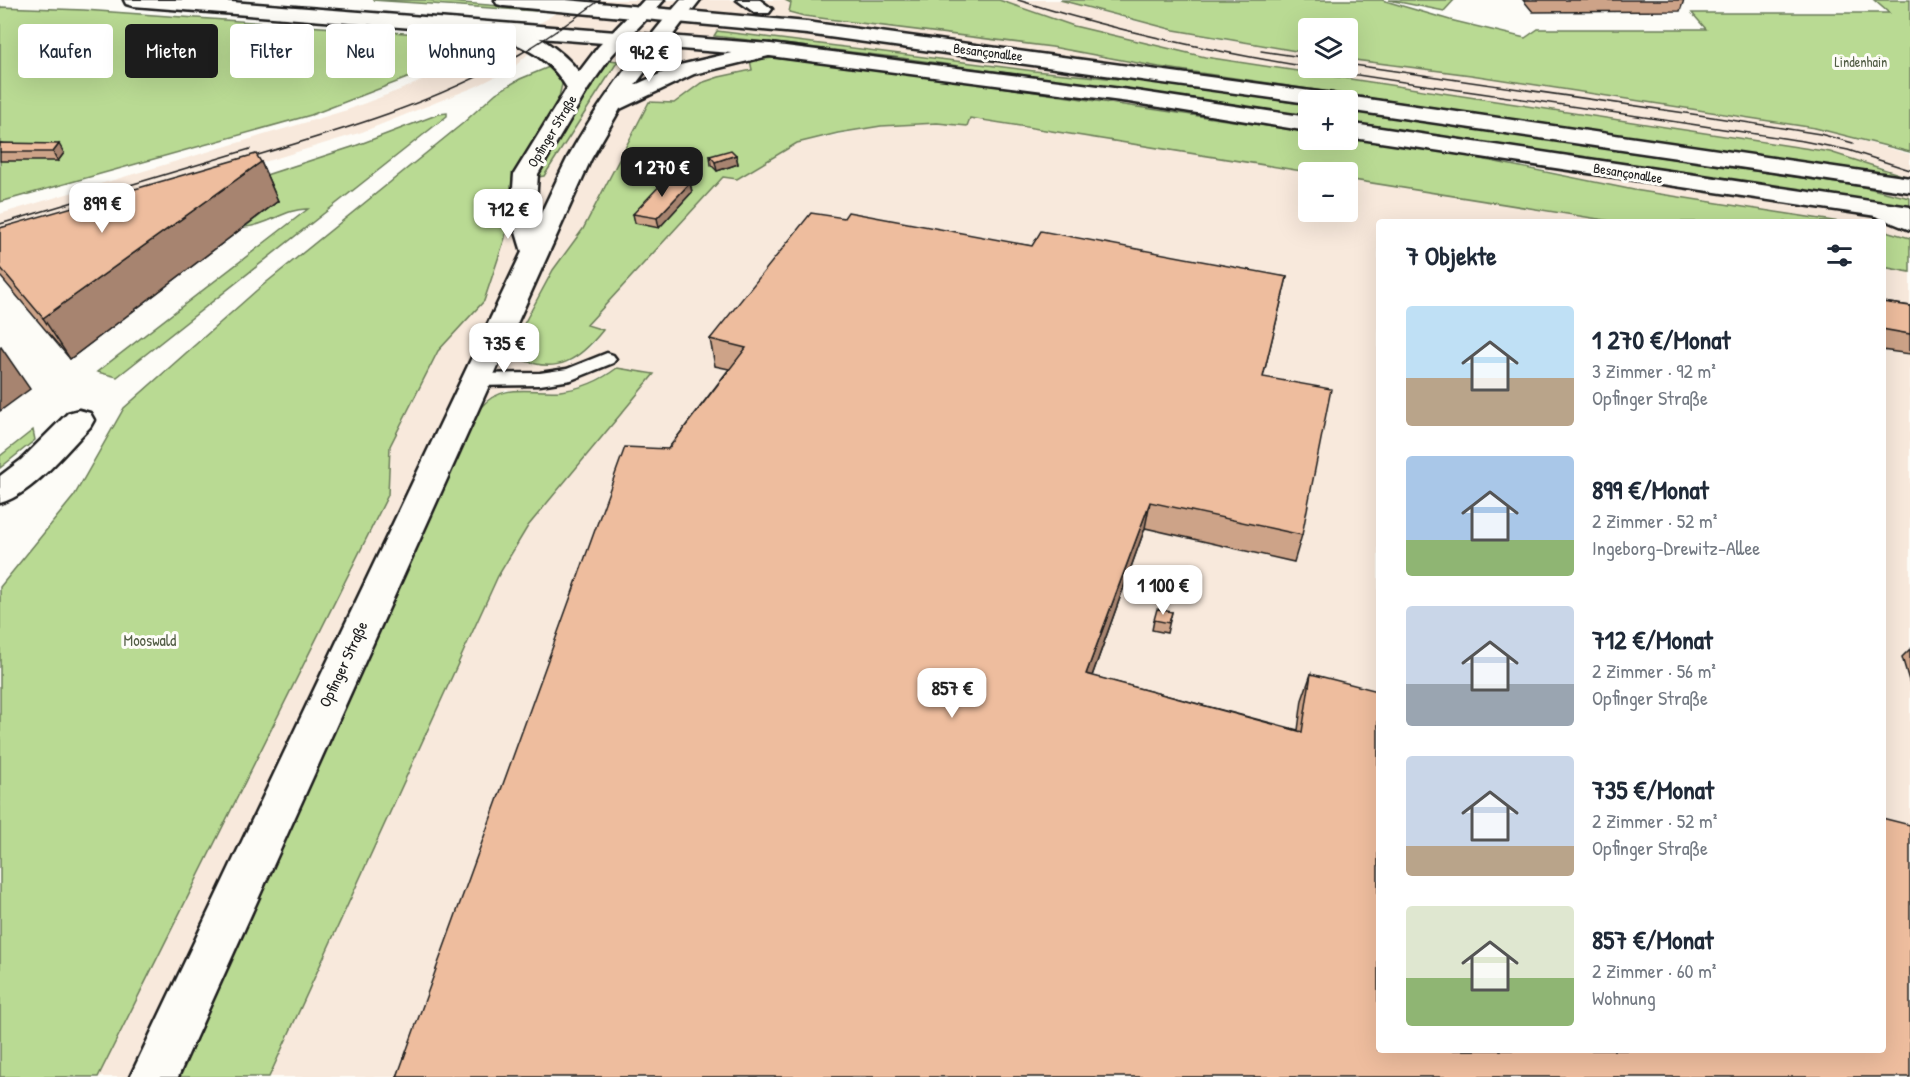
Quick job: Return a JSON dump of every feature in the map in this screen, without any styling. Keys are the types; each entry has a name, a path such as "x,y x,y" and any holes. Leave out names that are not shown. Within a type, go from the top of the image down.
{"main road":[{"path":"133,0 449,24"},
{"name":"Besançonallee","path":"504,0 557,4 649,6 678,15 807,28 1298,95"},
{"path":"557,4 576,0"},
{"name":"Opfinger Straße","path":"154,1077 579,159 611,105 657,39 691,0"},
{"path":"754,5 807,28"},
{"name":"Opfinger Straße","path":"535,252 523,216 526,174 578,88 619,36 649,6"},
{"name":"Besançonallee","path":"516,29 770,50 1129,96 1298,122"},
{"path":"516,36 536,44 556,56 578,88"},
{"path":"611,105 687,69 770,50"},
{"name":"Besançonallee","path":"1358,105 1910,185"},
{"name":"Besançonallee","path":"1358,132 1910,214"},
{"path":"0,492 32,467 79,420"}],"lane":[{"path":"1867,208 1910,225"},
{"path":"476,380 540,379 571,375 607,359"}],"shaded area":[{"path":"573,0 785,0 804,16 1053,47 1159,67 1316,90 1298,90 1298,103 1180,85 1034,71 717,31 714,36 902,58 1298,115 1298,131 800,60 751,60 752,70 701,83 674,104 649,103 583,229 553,270 514,343 569,363 591,346 603,330 587,326 724,176 737,179 797,143 880,126 937,123 966,126 970,118 1298,170 1298,222 1358,222 1358,181 1598,219 1376,219 1376,1053 1886,1053 1886,268 1910,272 1910,1077 269,1077 498,576 528,526 654,374 617,368 588,384 562,391 506,390 488,399 481,407 174,1077 98,1077 388,495 390,446 438,351 484,301 505,238 514,176 559,97 554,65 531,51 516,65 516,35 547,19","holes":["609,60 618,61 544,176 560,134"]},
{"path":"999,0 1060,0 1131,20 1214,38 1298,51 1298,71 1205,57 1074,26"},
{"path":"1358,60 1471,75 1815,128 1910,154 1910,198 1863,187 1358,112 1358,96 1904,176 1881,167 1578,114 1342,78 1358,78"},
{"path":"428,78 493,78 362,132 0,243 0,214 347,110"},
{"path":"1358,124 1910,207 1910,238 1886,231 1886,219 1821,219 1634,190 1501,161 1358,140"}],"green space":[{"path":"372,0 425,0 539,9 536,11"},
{"path":"785,0 999,0 1074,26 1205,57 1298,71 1298,78 1343,78 1830,152 1908,177 1358,96 1358,90 1316,90 1159,67 1052,47 804,16 789,12 791,3"},
{"name":"Lindenhain","path":"1060,0 1382,0 1450,20 1525,38 1538,29 1706,29 1692,13 1889,13 1874,0 1910,0 1910,152 1815,128 1471,75 1358,60 1358,18 1298,18 1298,51 1174,30"},
{"path":"1389,0 1454,0 1444,11"},
{"path":"0,7 84,10 280,24 230,24 230,78 314,78 314,26 326,27 326,78 395,78 395,32 407,33 407,78 311,115 0,202"},
{"path":"717,31 1034,71 1180,85 1298,103 1298,115 902,58 714,36"},
{"path":"775,58 939,78 1298,131 1298,150 1358,150 1358,140 1446,152 1634,190 1821,219 1598,219 1358,181 1358,162 1298,162 1298,170 970,118 967,126 937,123 881,126 797,143 737,179 723,177 587,325 603,330 586,349 567,362 556,365 533,363 519,358 514,343 518,335 553,270 583,229 649,102 674,103 701,83 752,70 750,60"},
{"path":"610,60 618,61 544,176 538,177 560,134"},
{"name":"Mooswald","path":"554,65 563,80 559,97 514,176 505,238 484,301 438,351 390,446 388,495 98,1077 0,1077 0,587 74,496 124,408 257,290 462,124 496,93 520,79"},
{"path":"1358,112 1863,187 1910,198 1910,207 1358,124"},
{"path":"447,113 447,116 117,377 97,372 308,209 292,211 261,224 245,227 278,201 260,177"},
{"path":"1886,231 1910,238 1910,272 1886,268"},
{"path":"617,368 654,374 528,526 498,576 269,1077 174,1077 412,543 481,407 490,399 508,391 560,391 575,388 597,380"},
{"path":"33,430 35,440 0,468 0,456"}],"building":[{"path":"0,143 59,144 53,152 0,152"},
{"path":"731,150 736,155 715,162 710,156"},
{"path":"256,154 261,162 43,318 0,267 0,228"},
{"path":"667,178 690,183 657,218 633,214"},
{"path":"848,212 1032,246 1041,231 1287,277 1263,377 1331,389 1302,535 1150,502 1086,674 1302,732 1311,674 1376,690 1376,1053 1886,1053 1886,819 1910,825 1910,1077 397,1077 625,447 668,449 746,348 710,339 811,213 844,218"},
{"path":"1886,303 1910,306 1910,334 1886,330"},
{"path":"1157,609 1172,612 1169,623 1154,620"}],"tram line":[{"path":"241,160 384,115 453,88 530,48 600,0"},
{"path":"1018,0 1075,17 1189,45 1305,67 1803,141 1848,150 1910,170"},
{"path":"1261,51 1298,57"},
{"path":"1358,66 1699,115 1820,134 1853,143"},
{"path":"0,224 250,149"}]}
